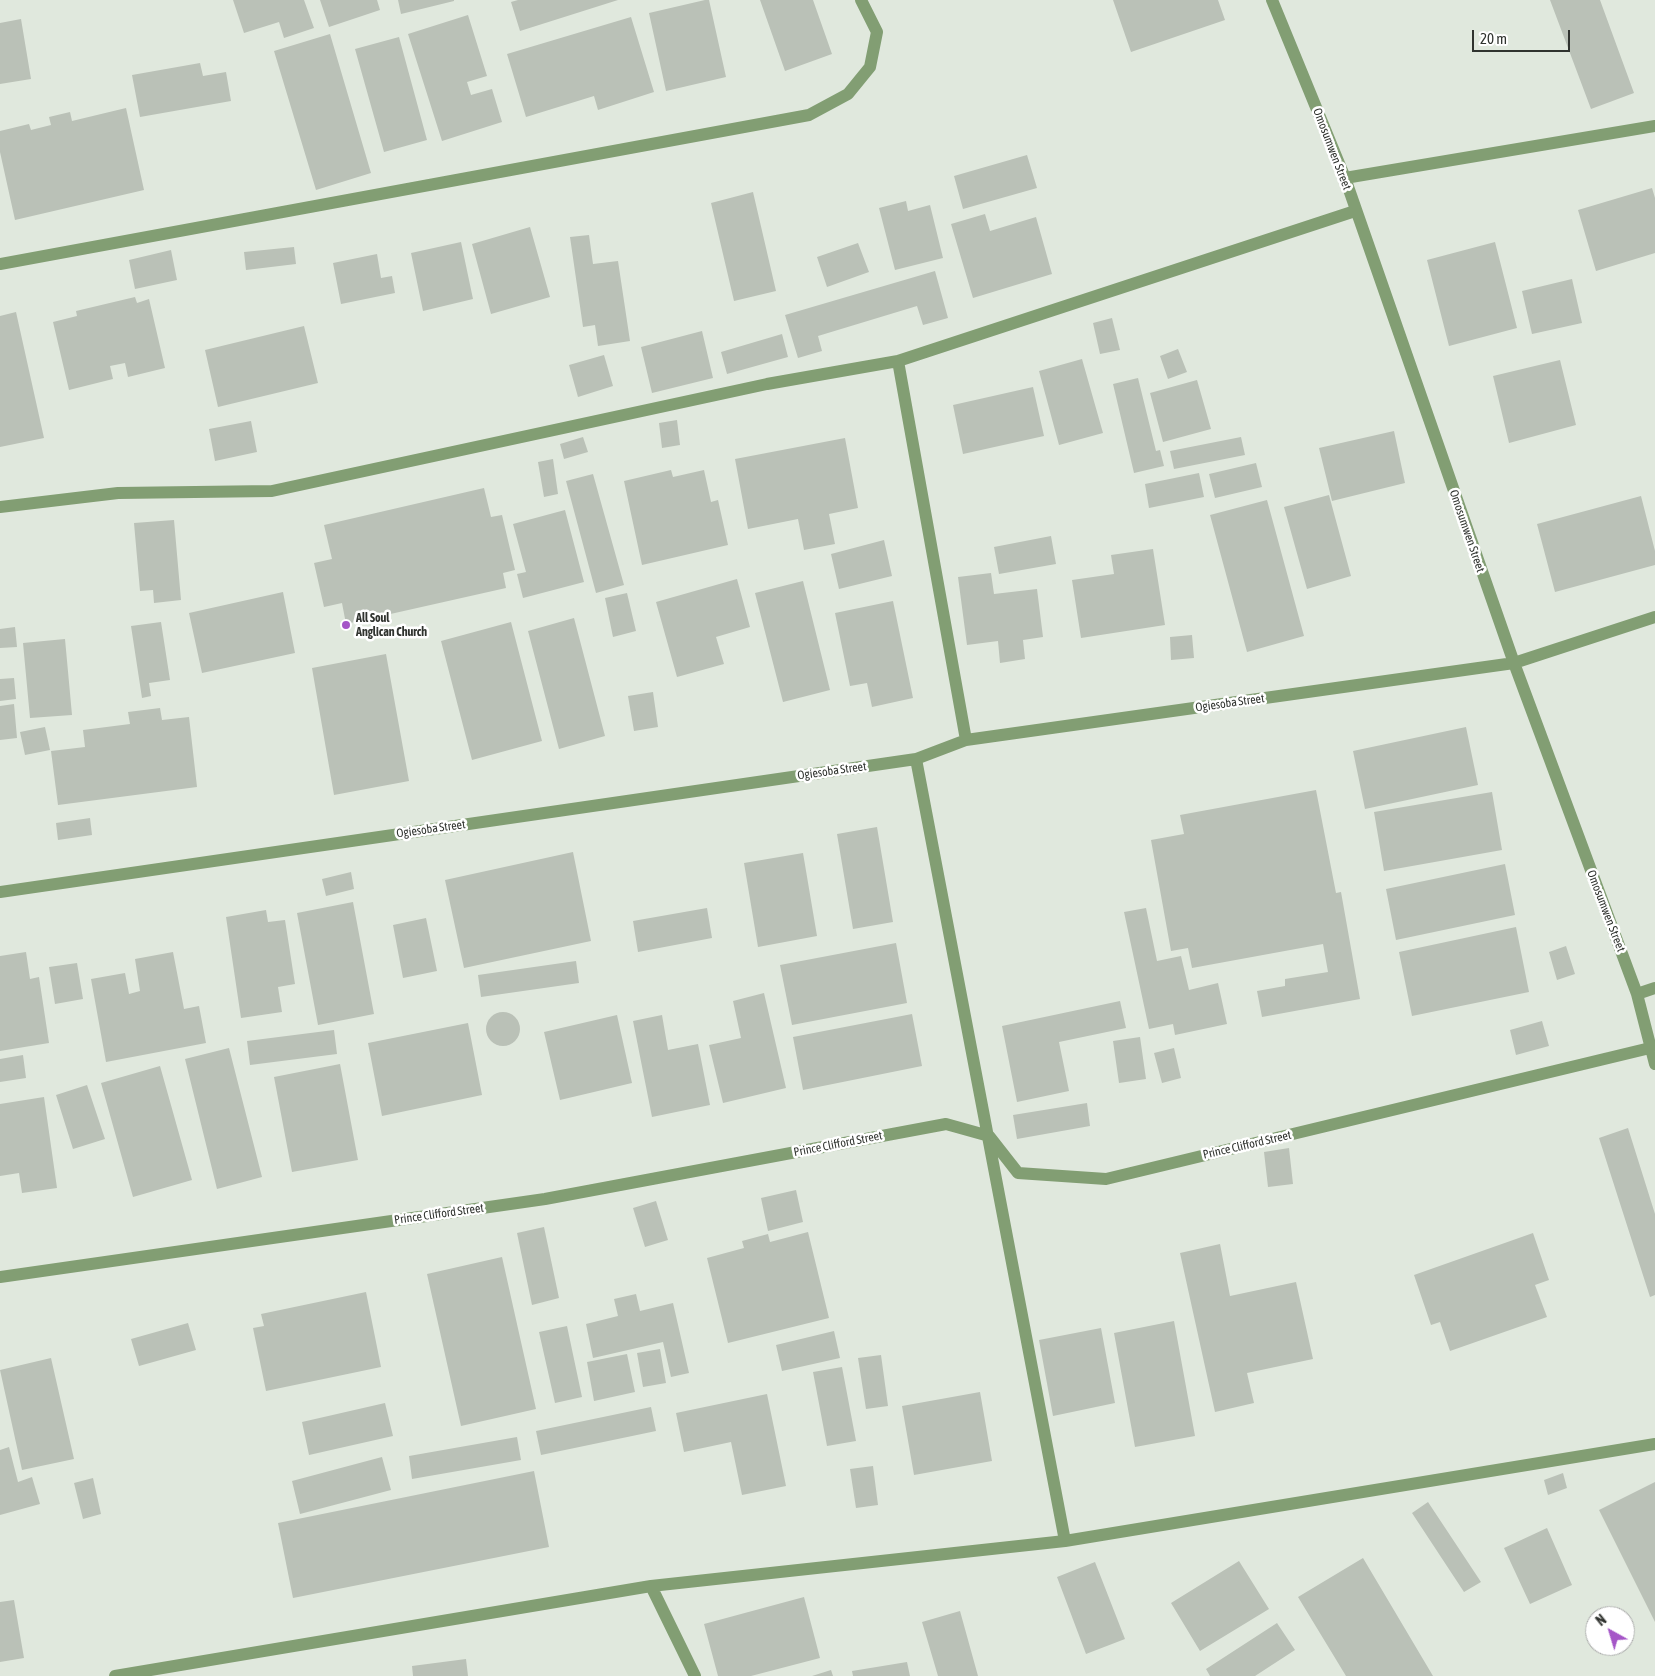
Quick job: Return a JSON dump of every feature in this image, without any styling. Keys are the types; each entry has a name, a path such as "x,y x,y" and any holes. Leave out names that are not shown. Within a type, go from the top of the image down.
{"street":[{"path":"0,264 809,115 848,94 870,67 877,32 861,0"},
{"name":"Omosumwen Street","path":"1272,0 1345,178 1514,663 1637,994 1655,1064"},
{"path":"1345,178 1655,126"},
{"path":"0,507 118,493 272,491 758,386 898,361 1355,211"},
{"path":"898,361 966,740"},
{"name":"Ogiesoba Street","path":"0,892 916,759 966,740 1514,663 1655,617"},
{"path":"916,759 1065,1541"},
{"path":"1637,994 1655,988"},
{"name":"Prince Clifford Street","path":"0,1277 544,1199 946,1124 989,1136 1018,1173 1106,1179 1650,1048"},
{"path":"115,1676 650,1586 1065,1541 1655,1444"},
{"path":"650,1586 695,1676"}],"building":[{"path":"233,0 304,0 314,28 284,38 279,22 244,33"},
{"path":"320,0 377,0 380,10 329,27"},
{"path":"398,0 454,0 454,1 401,14"},
{"path":"518,0 618,0 520,31 511,2"},
{"path":"709,0 726,77 666,91 649,13"},
{"path":"760,0 813,0 832,54 785,71"},
{"path":"1113,0 1218,0 1225,20 1131,52"},
{"path":"1550,0 1600,0 1634,93 1591,109"},
{"path":"468,15 487,76 467,82 471,95 492,89 502,122 442,141 408,34"},
{"path":"631,17 654,92 598,110 594,96 526,117 507,54"},
{"path":"21,19 31,79 0,84 0,23"},
{"path":"330,34 371,173 316,190 274,51"},
{"path":"399,37 427,140 384,152 355,49"},
{"path":"200,63 203,76 226,72 231,101 140,117 132,75"},
{"path":"126,108 144,190 15,220 0,152 0,131 29,124 31,130 51,125 49,117 70,112 72,121"},
{"path":"1027,155 1037,188 963,209 954,176"},
{"path":"1652,188 1655,198 1655,253 1596,271 1578,210"},
{"path":"753,192 776,291 734,301 711,203"},
{"path":"906,201 908,211 930,205 943,258 895,270 879,208"},
{"path":"985,214 990,231 1036,217 1052,274 973,298 951,224"},
{"path":"530,227 550,297 491,314 472,244"},
{"path":"589,235 593,264 618,261 630,341 598,346 595,325 583,327 570,237"},
{"path":"461,242 473,299 423,311 411,253"},
{"path":"1495,242 1517,328 1449,346 1427,260"},
{"path":"858,243 869,272 827,287 817,257"},
{"path":"294,247 296,264 246,270 244,252"},
{"path":"171,250 177,280 135,289 129,260"},
{"path":"377,254 381,278 392,276 395,293 341,304 333,263"},
{"path":"935,271 948,318 923,325 917,306 818,336 822,351 798,358 785,315"},
{"path":"1572,279 1582,323 1532,334 1522,291"},
{"path":"135,297 137,303 149,299 165,368 128,377 125,363 110,366 113,379 69,390 53,322 77,316 76,311"},
{"path":"16,312 44,438 0,447 0,316"},
{"path":"1112,318 1120,350 1100,354 1093,323"},
{"path":"304,326 318,383 218,407 205,350"},
{"path":"702,331 713,378 652,393 641,347"},
{"path":"782,334 788,357 727,374 721,352"},
{"path":"1178,349 1187,372 1168,379 1160,356"},
{"path":"604,355 613,386 578,397 569,365"},
{"path":"1082,359 1103,433 1059,445 1039,371"},
{"path":"1560,360 1576,425 1509,443 1493,376"},
{"path":"1138,378 1156,451 1160,450 1164,466 1134,473 1113,384"},
{"path":"1197,380 1211,429 1163,442 1150,393"},
{"path":"1033,387 1044,436 963,454 953,405"},
{"path":"677,420 680,445 662,448 659,423"},
{"path":"251,421 257,452 215,461 209,429"},
{"path":"1394,431 1405,483 1332,501 1319,448"},
{"path":"583,437 588,452 564,459 560,444"},
{"path":"1241,437 1245,455 1174,469 1170,451"},
{"path":"845,438 858,508 829,514 835,544 804,550 798,519 748,529 735,459"},
{"path":"553,459 558,494 544,497 538,462"},
{"path":"1256,463 1262,487 1215,498 1209,474"},
{"path":"671,470 673,477 704,470 711,502 718,500 728,545 642,565 624,481"},
{"path":"1199,473 1204,497 1149,508 1145,484"},
{"path":"593,474 624,585 596,593 566,481"},
{"path":"484,488 491,517 502,515 515,570 503,573 506,588 346,624 342,603 324,607 314,563 332,559 324,525"},
{"path":"1329,495 1351,576 1307,589 1284,507"},
{"path":"1641,496 1655,551 1655,565 1555,592 1537,524"},
{"path":"1267,500 1304,636 1247,652 1210,515"},
{"path":"565,510 584,582 523,598 517,574 526,572 513,524"},
{"path":"174,520 181,600 154,603 153,590 140,591 134,523"},
{"path":"1051,536 1056,564 999,574 994,547"},
{"path":"884,540 892,576 839,589 831,554"},
{"path":"1153,549 1165,625 1081,638 1072,580 1114,574 1111,555"},
{"path":"991,573 994,594 1037,589 1043,637 1023,640 1025,659 1000,663 998,641 967,645 958,577"},
{"path":"737,579 750,627 716,637 724,664 677,677 656,602"},
{"path":"803,581 830,690 783,702 755,593"},
{"path":"283,592 295,653 202,673 189,613"},
{"path":"627,593 636,631 613,637 605,598"},
{"path":"893,601 913,698 872,707 867,683 850,686 835,613"},
{"path":"574,618 605,736 559,749 528,631"},
{"path":"161,622 170,680 149,683 151,696 142,698 131,626"},
{"path":"511,622 542,741 472,760 441,641"},
{"path":"15,627 17,647 0,648 0,629"},
{"path":"1192,635 1194,658 1171,660 1170,637"},
{"path":"65,639 72,715 30,718 23,643"},
{"path":"386,654 409,781 334,795 312,668"},
{"path":"14,678 16,699 0,701 0,679"},
{"path":"653,692 658,727 634,731 628,696"},
{"path":"14,704 17,738 0,740 0,706"},
{"path":"160,708 162,720 189,717 197,787 58,805 51,751 85,747 83,730 130,724 128,712"},
{"path":"45,727 50,750 25,755 20,732"},
{"path":"1466,727 1478,785 1365,809 1353,751"},
{"path":"1316,790 1336,893 1341,892 1360,999 1262,1017 1257,991 1285,986 1285,979 1328,972 1323,944 1192,968 1188,948 1171,951 1151,840 1184,834 1180,815"},
{"path":"1492,792 1502,850 1384,871 1374,812"},
{"path":"90,818 92,835 58,840 56,823"},
{"path":"877,827 893,922 853,929 837,834"},
{"path":"573,852 591,941 464,968 445,880"},
{"path":"803,853 817,936 758,947 744,863"},
{"path":"1505,864 1515,915 1396,940 1386,889"},
{"path":"351,872 354,889 326,896 322,879"},
{"path":"353,902 374,1014 318,1025 297,913"},
{"path":"707,908 712,938 638,952 633,921"},
{"path":"1146,908 1157,961 1181,956 1189,990 1218,983 1227,1024 1175,1035 1173,1024 1149,1029 1124,912"},
{"path":"266,910 268,922 285,920 295,984 278,987 282,1012 241,1018 226,917"},
{"path":"426,918 437,971 403,978 393,925"},
{"path":"1516,927 1529,992 1412,1016 1399,952"},
{"path":"896,943 907,1003 792,1025 780,965"},
{"path":"1566,946 1575,974 1557,980 1549,952"},
{"path":"26,952 30,979 39,977 49,1043 0,1051 0,956"},
{"path":"173,952 184,1009 199,1006 206,1043 106,1062 91,979 125,973 129,994 140,991 135,959"},
{"path":"576,961 579,983 481,997 478,975"},
{"path":"77,963 83,999 55,1004 49,967"},
{"path":"764,993 786,1088 723,1103 709,1045 741,1038 733,1001"},
{"path":"1120,1001 1126,1028 1059,1042 1069,1091 1017,1102 1002,1026"},
{"path":"503,1012 510,1013 515,1017 519,1022 519,1036 515,1041 510,1045 503,1046 496,1045 491,1041 487,1036 486,1029 487,1022 491,1017 496,1013"},
{"path":"912,1014 922,1066 803,1090 793,1037"},
{"path":"617,1015 632,1083 560,1100 544,1032"},
{"path":"662,1015 668,1050 698,1044 710,1105 652,1117 633,1021"},
{"path":"1542,1021 1549,1046 1516,1055 1510,1030"},
{"path":"468,1023 482,1095 382,1116 368,1043"},
{"path":"334,1030 337,1054 250,1065 247,1041"},
{"path":"1140,1037 1146,1079 1119,1083 1113,1041"},
{"path":"229,1048 262,1177 217,1189 185,1059"},
{"path":"1174,1048 1181,1078 1162,1083 1154,1053"},
{"path":"23,1055 26,1078 0,1082 0,1059"},
{"path":"340,1064 358,1160 292,1172 274,1077"},
{"path":"160,1066 192,1180 133,1197 101,1083"},
{"path":"87,1085 105,1139 73,1149 56,1095"},
{"path":"44,1097 57,1188 22,1193 19,1173 0,1176 0,1104"},
{"path":"1087,1103 1090,1126 1017,1139 1013,1115"},
{"path":"1628,1128 1655,1214 1655,1295 1650,1297 1599,1138"},
{"path":"1289,1148 1293,1184 1268,1187 1264,1152"},
{"path":"796,1190 803,1222 768,1231 761,1198"},
{"path":"656,1201 668,1240 645,1247 633,1208"},
{"path":"544,1227 559,1298 532,1305 517,1233"},
{"path":"808,1232 829,1318 728,1343 707,1258 744,1248 742,1241 768,1234 770,1242"},
{"path":"1533,1233 1549,1280 1535,1285 1547,1317 1450,1351 1440,1322 1431,1325 1414,1275"},
{"path":"1220,1244 1230,1296 1296,1282 1313,1359 1247,1373 1254,1403 1215,1412 1180,1253"},
{"path":"502,1257 536,1409 461,1426 427,1274"},
{"path":"366,1292 381,1367 266,1391 253,1328 264,1326 261,1314"},
{"path":"636,1294 640,1311 673,1303 689,1373 671,1377 663,1342 593,1358 586,1324 618,1316 614,1299"},
{"path":"1174,1321 1195,1436 1135,1447 1114,1333"},
{"path":"188,1323 196,1350 139,1366 131,1339"},
{"path":"567,1326 582,1397 555,1403 539,1332"},
{"path":"1101,1328 1115,1403 1053,1416 1039,1340"},
{"path":"834,1331 840,1358 782,1371 776,1345"},
{"path":"660,1349 666,1383 643,1387 637,1353"},
{"path":"627,1354 635,1392 594,1401 587,1362"},
{"path":"881,1355 888,1406 866,1409 858,1358"},
{"path":"51,1358 74,1459 22,1470 0,1370"},
{"path":"842,1367 856,1441 827,1446 813,1372"},
{"path":"980,1392 992,1461 914,1475 902,1406"},
{"path":"767,1394 786,1486 742,1495 731,1442 684,1452 676,1413"},
{"path":"385,1403 393,1436 309,1455 302,1422"},
{"path":"651,1407 656,1431 541,1455 536,1431"},
{"path":"517,1437 521,1460 412,1479 409,1456"},
{"path":"9,1447 18,1482 32,1477 40,1504 0,1515 0,1450"},
{"path":"382,1457 391,1490 300,1514 292,1481"},
{"path":"873,1466 878,1505 856,1508 850,1469"},
{"path":"534,1471 549,1547 293,1598 278,1523"},
{"path":"1563,1473 1567,1488 1548,1495 1544,1480"},
{"path":"93,1478 101,1514 83,1519 74,1483"},
{"path":"1655,1482 1655,1622 1599,1510"},
{"path":"1428,1502 1481,1582 1464,1592 1412,1513"},
{"path":"1547,1528 1572,1585 1530,1604 1504,1548"},
{"path":"1363,1558 1433,1676 1346,1676 1298,1597"},
{"path":"1239,1561 1269,1609 1200,1651 1171,1603"},
{"path":"1095,1562 1125,1639 1086,1654 1057,1577"},
{"path":"804,1597 820,1658 751,1676 718,1676 704,1624"},
{"path":"14,1600 24,1658 0,1662 0,1602"},
{"path":"960,1611 978,1676 938,1676 922,1622"},
{"path":"1277,1623 1295,1650 1255,1676 1210,1676 1206,1669"},
{"path":"466,1659 468,1676 413,1676 412,1666"},
{"path":"907,1662 910,1676 853,1676 852,1671"},
{"path":"831,1670 833,1676 812,1676"}],"place":[{"name":"All Soul Anglican Church","path":"346,625"}]}
